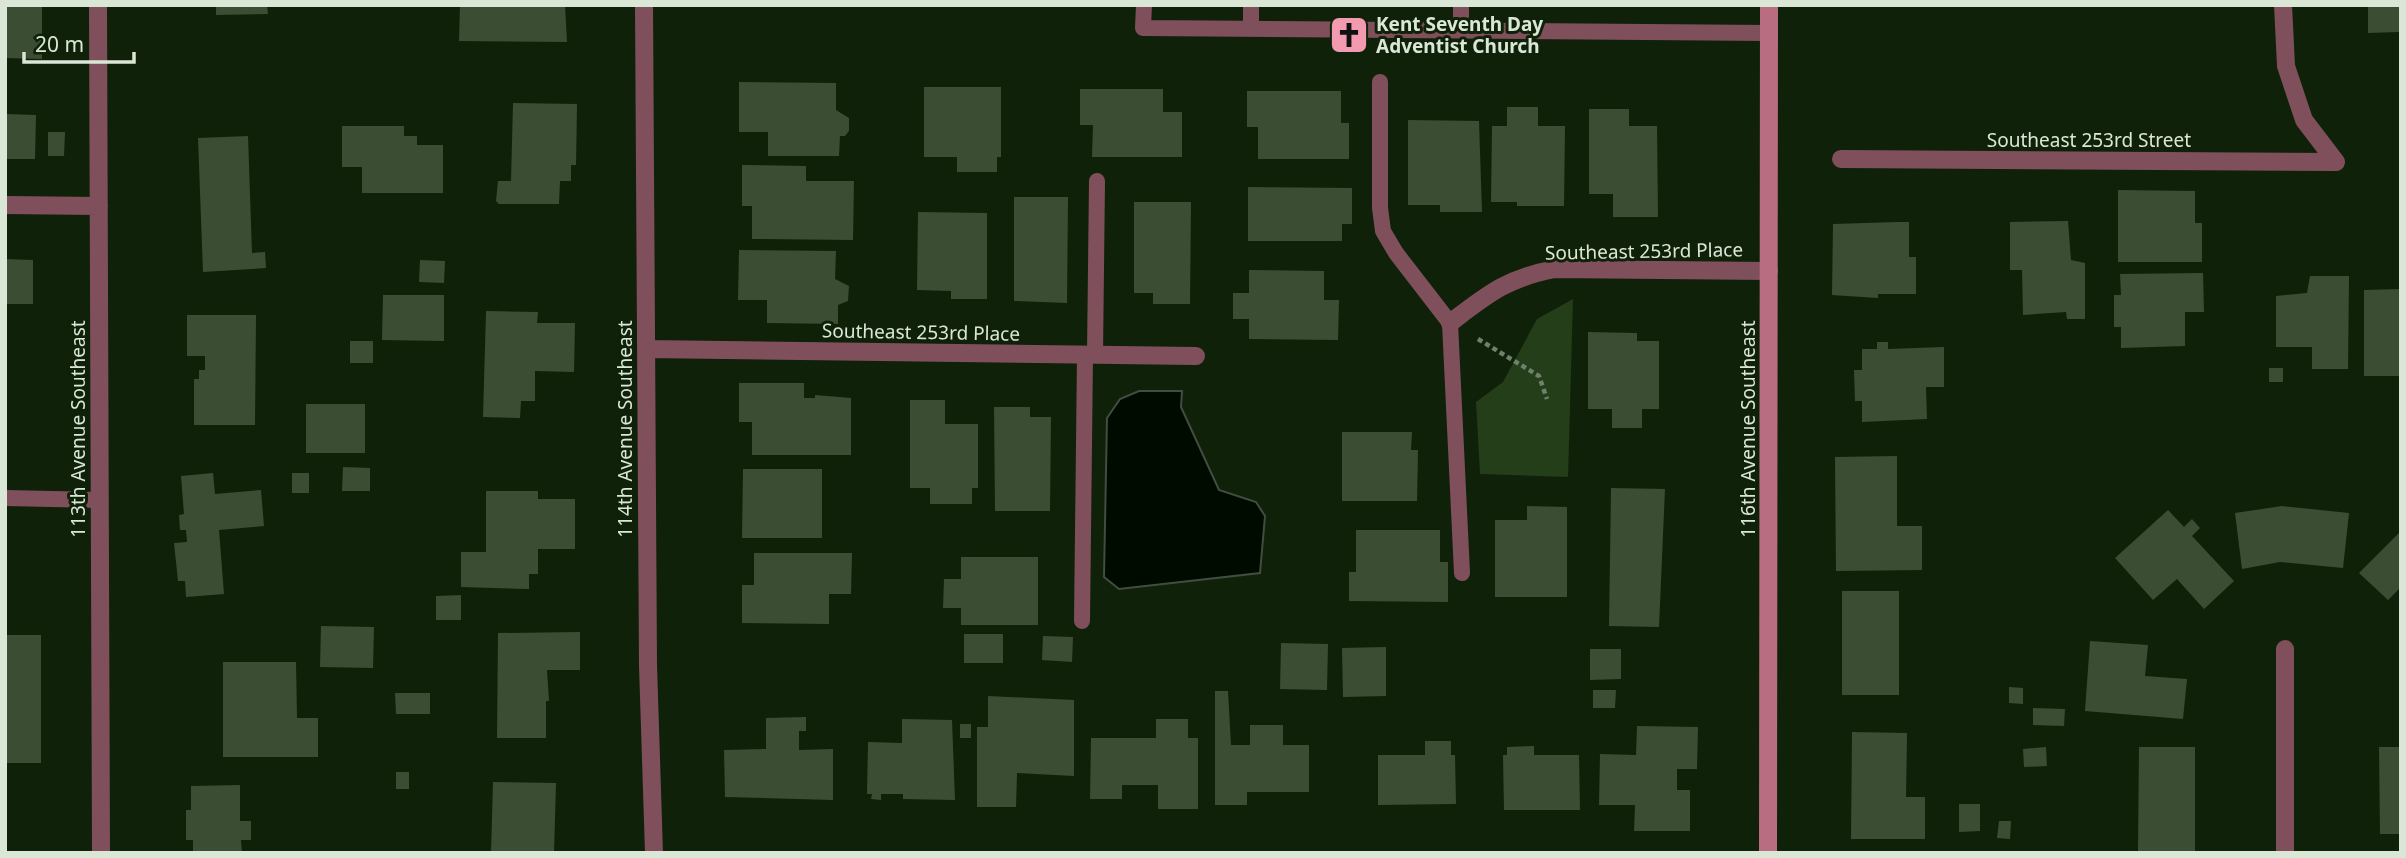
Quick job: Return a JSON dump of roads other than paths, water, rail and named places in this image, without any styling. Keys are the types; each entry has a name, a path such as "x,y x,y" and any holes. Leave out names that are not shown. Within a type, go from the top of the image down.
{"main road":[{"name":"116th Avenue Southeast","path":"1768,853 1769,5"}],"street":[{"name":"113th Avenue Southeast","path":"98,5 101,853"},
{"name":"114th Avenue Southeast","path":"644,5 648,665 654,853"},
{"name":"Southeast 253rd Street","path":"1841,159 2336,162 2304,120 2300,109 2286,66 2283,5"},
{"path":"5,205 99,206"},
{"name":"Southeast 253rd Place","path":"1450,323 1490,293 1522,275 1555,269 1769,271"},
{"name":"Southeast 253rd Place","path":"646,349 1196,356"},
{"path":"2285,649 2285,853"}],"lane":[{"path":"1144,5 1143,28 1769,33"},
{"path":"1251,5 1251,28"},
{"path":"1461,5 1461,30"},
{"path":"1380,82 1383,231 1396,253 1450,323 1462,573"},
{"path":"1082,621 1097,181"},
{"path":"5,498 99,500"}],"place":[{"name":"Kent Seventh Day Adventist Church","path":"1349,35"}]}
